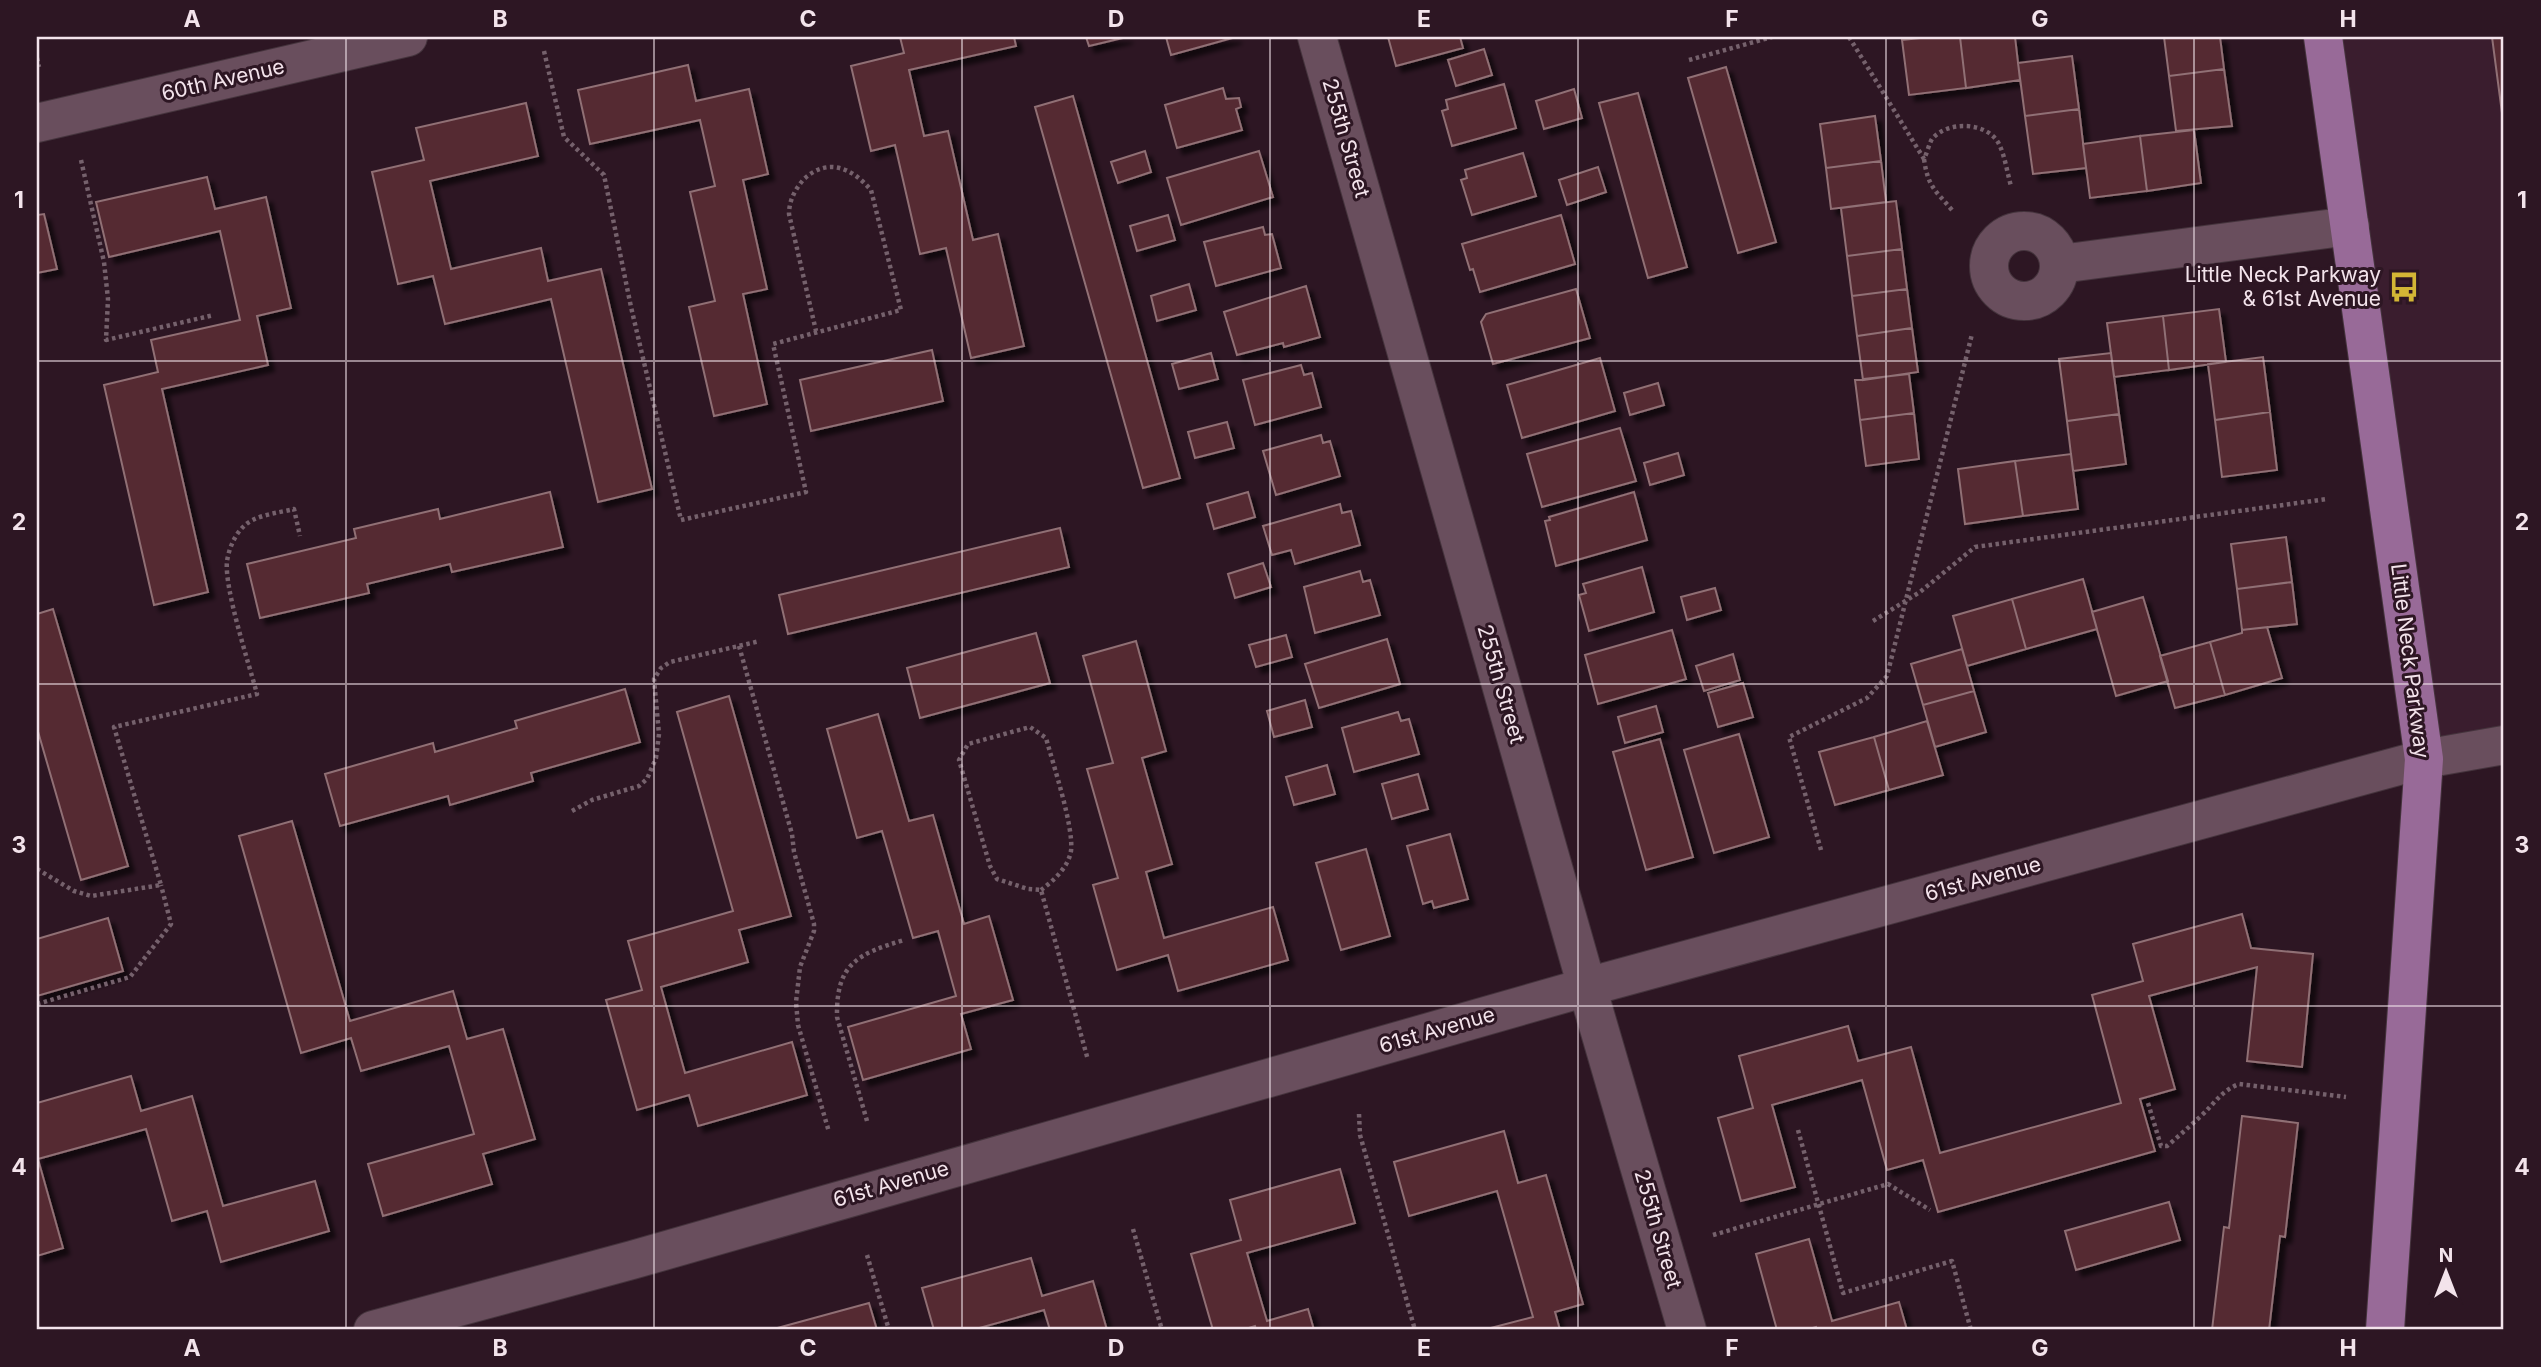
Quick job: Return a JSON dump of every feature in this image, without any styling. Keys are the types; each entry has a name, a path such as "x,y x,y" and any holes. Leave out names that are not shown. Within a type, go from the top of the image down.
{"main road":[{"name":"Little Neck Parkway","path":"2323,37 2424,760 2385,1330"}],"street":[{"name":"60th Avenue","path":"37,123 408,37"},
{"name":"255th Street","path":"1317,37 1687,1330"},
{"path":"2060,264 2350,226"},
{"name":"61st Avenue","path":"373,1330 1587,987 2424,760 2504,745"}],"path":[{"path":"1689,60 1772,37"},
{"path":"1849,37 1924,159 1926,177 1932,190 1952,210"},
{"path":"544,51 564,137 604,175 631,307 681,520 806,492 773,344 901,310 871,190 859,176 841,168 823,166 800,184 789,202 789,214 816,331"},
{"path":"37,58 39,66"},
{"path":"1924,159 1932,139 1949,128 1969,125 1987,132 1998,141 2011,186"},
{"path":"81,160 104,262 108,299 106,340 214,315"},
{"path":"1821,850 1789,737 1867,698 1886,676 1972,334"},
{"path":"1873,621 1920,592 1975,547 2327,499"},
{"path":"37,1004 130,977 170,924 114,727 257,694 229,587 227,563 233,540 244,525 254,519 294,509 300,536"},
{"path":"572,811 592,800 639,786 647,779 656,758 659,734 653,679 660,668 670,662 760,641"},
{"path":"739,646 814,923 814,931 800,968 796,1002 798,1025 829,1132"},
{"path":"1030,727 1046,738 1071,836 1068,860 1041,890 1028,889 997,879 990,866 959,760 968,744 1030,727"},
{"path":"37,869 74,891 91,896 160,885"},
{"path":"1041,890 1088,1060"},
{"path":"867,1121 837,1017 837,1000 841,981 853,962 867,952 904,940"},
{"path":"2148,1103 2161,1146 2167,1146 2204,1113 2216,1097 2239,1084 2346,1097"},
{"path":"1359,1114 1360,1135 1415,1330"},
{"path":"1798,1130 1843,1293 1952,1261 1971,1330"},
{"path":"1713,1235 1888,1184 1930,1210"},
{"path":"1133,1229 1162,1330"},
{"path":"867,1255 889,1330"}],"shaded area":[{"path":"2324,37 2504,37 2504,745 2428,759"}],"building":[{"path":"900,37 1014,37 1016,46 909,70 924,136 948,131 973,240 998,234 1024,346 971,358 946,248 920,254 895,145 871,151 851,66 904,53"},
{"path":"1086,37 1127,37 1089,46"},
{"path":"1166,37 1236,37 1171,55"},
{"path":"1388,37 1460,37 1463,48 1396,66"},
{"path":"1960,37 1966,88 1909,95 1902,40"},
{"path":"1960,37 2015,37 2020,80 1966,88"},
{"path":"2164,37 2220,37 2224,69 2169,76"},
{"path":"2492,37 2504,37 2504,128"},
{"path":"1484,49 1492,75 1456,86 1448,60"},
{"path":"2072,56 2079,109 2025,116 2018,63"},
{"path":"688,65 696,101 749,89 768,174 743,180 767,289 743,294 767,404 714,416 689,307 715,301 690,192 715,186 700,120 590,144 578,90"},
{"path":"1726,67 1776,242 1738,253 1688,78"},
{"path":"2224,69 2232,126 2176,131 2169,76"},
{"path":"1504,84 1516,128 1452,146 1442,111 1448,109 1446,100"},
{"path":"1223,88 1226,99 1239,98 1241,107 1236,109 1242,130 1177,148 1165,105"},
{"path":"1574,89 1582,118 1544,129 1536,101"},
{"path":"1638,93 1687,267 1648,278 1599,103"},
{"path":"1073,96 1180,478 1143,488 1035,107"},
{"path":"526,103 538,156 430,181 451,269 541,248 548,281 601,269 652,489 598,502 551,299 445,324 433,276 398,284 372,172 424,160 416,128"},
{"path":"2079,109 2086,168 2033,174 2025,116"},
{"path":"1875,116 1881,161 1826,168 1820,124"},
{"path":"2194,130 2201,183 2147,191 2140,136"},
{"path":"2140,136 2147,191 2090,198 2083,144"},
{"path":"1145,151 1151,172 1118,183 1111,162"},
{"path":"1259,151 1273,197 1181,225 1167,178"},
{"path":"1523,153 1536,196 1472,215 1461,180 1467,178 1465,170"},
{"path":"1881,161 1886,202 1831,209 1826,168"},
{"path":"1598,167 1606,192 1567,205 1559,180"},
{"path":"207,177 215,209 266,197 291,308 257,316 268,365 162,389 208,592 154,605 104,385 158,372 151,340 240,320 220,231 109,257 96,202"},
{"path":"1896,201 1902,249 1847,256 1841,208"},
{"path":"44,214 57,269 37,273 37,215"},
{"path":"1168,215 1175,240 1137,251 1130,226"},
{"path":"1561,215 1575,264 1480,292 1462,244"},
{"path":"1263,227 1265,235 1272,234 1281,268 1216,286 1204,242"},
{"path":"1902,249 1907,289 1852,296 1847,256"},
{"path":"1189,284 1196,310 1157,321 1151,296"},
{"path":"1306,286 1320,337 1284,347 1283,343 1237,355 1224,312"},
{"path":"1576,289 1590,338 1493,364 1481,322 1486,314"},
{"path":"1907,289 1912,328 1857,336 1852,296"},
{"path":"2219,309 2226,362 2169,370 2163,316"},
{"path":"2163,316 2169,370 2114,377 2107,323"},
{"path":"1912,328 1918,372 1863,380 1857,336"},
{"path":"932,350 943,401 811,431 800,380"},
{"path":"1211,353 1218,379 1179,389 1172,364"},
{"path":"2111,353 2119,414 2067,421 2059,359"},
{"path":"2263,357 2270,412 2215,420 2208,364"},
{"path":"1600,358 1615,411 1522,438 1507,385"},
{"path":"1301,365 1304,375 1312,373 1321,407 1255,425 1243,380"},
{"path":"1909,374 1914,413 1860,420 1855,380"},
{"path":"1658,383 1664,405 1630,415 1624,393"},
{"path":"2270,412 2277,470 2222,477 2215,420"},
{"path":"1914,413 1919,459 1866,466 1860,420"},
{"path":"2119,414 2126,464 2073,471 2067,421"},
{"path":"1227,422 1234,448 1195,458 1188,432"},
{"path":"1620,428 1636,481 1542,507 1527,454"},
{"path":"1321,435 1323,443 1330,441 1340,476 1276,495 1263,451"},
{"path":"1678,453 1684,475 1650,485 1644,463"},
{"path":"2071,454 2078,509 2023,516 2015,461"},
{"path":"2015,461 2023,516 1965,524 1958,469"},
{"path":"550,492 563,547 452,572 450,564 367,584 369,593 260,618 247,564 356,538 354,529 438,509 440,519"},
{"path":"1248,492 1255,517 1214,529 1207,504"},
{"path":"1634,492 1647,540 1556,566 1545,521 1550,520 1549,517"},
{"path":"1340,504 1342,513 1351,511 1360,545 1295,564 1291,550 1272,555 1263,526"},
{"path":"1060,528 1069,567 788,634 779,595"},
{"path":"2286,537 2292,582 2237,589 2231,544"},
{"path":"1263,563 1271,587 1235,598 1228,574"},
{"path":"1642,567 1654,612 1589,631 1579,595 1586,593 1583,584"},
{"path":"1360,571 1363,582 1370,580 1380,615 1315,633 1304,587"},
{"path":"2083,579 2097,629 2026,649 2012,599"},
{"path":"2292,582 2297,624 2242,630 2237,589"},
{"path":"1715,588 1721,610 1687,620 1681,597"},
{"path":"2143,597 2168,681 2116,696 2092,612"},
{"path":"2012,599 2026,649 1967,666 1953,616"},
{"path":"53,609 128,866 81,880 37,728 37,614"},
{"path":"2267,627 2282,678 2225,695 2210,642 2242,633 2242,630"},
{"path":"1672,630 1686,679 1598,704 1585,655"},
{"path":"1036,633 1050,683 920,718 907,668"},
{"path":"1286,635 1292,657 1256,667 1249,645"},
{"path":"1387,639 1400,684 1319,708 1305,664"},
{"path":"1136,641 1166,751 1142,758 1172,864 1146,872 1164,938 1273,907 1288,960 1178,991 1168,955 1117,970 1093,885 1118,878 1087,769 1113,763 1083,656"},
{"path":"2210,642 2225,695 2175,708 2160,656"},
{"path":"1962,649 1974,691 1923,705 1911,664"},
{"path":"1733,654 1740,680 1704,691 1696,666"},
{"path":"1743,683 1753,717 1718,727 1708,693"},
{"path":"625,689 640,742 531,773 533,781 450,805 448,796 340,826 325,774 433,743 435,752 517,728 515,721"},
{"path":"1974,691 1986,732 1935,747 1923,705"},
{"path":"729,696 791,916 739,930 748,962 661,987 685,1073 792,1042 807,1095 698,1126 689,1095 637,1110 606,1000 642,990 628,941 733,911 677,712"},
{"path":"1305,700 1312,727 1274,737 1267,711"},
{"path":"1656,706 1663,732 1625,743 1618,717"},
{"path":"1398,712 1401,721 1409,719 1419,754 1354,772 1342,728"},
{"path":"878,714 909,821 933,815 964,924 989,916 1013,1000 961,1014 971,1049 863,1080 848,1027 956,996 938,931 913,938 882,831 857,838 827,729"},
{"path":"1927,721 1943,775 1889,790 1874,737"},
{"path":"1739,734 1769,837 1714,853 1684,750"},
{"path":"1874,737 1889,790 1835,805 1819,752"},
{"path":"1660,739 1693,857 1646,870 1613,752"},
{"path":"1327,765 1335,794 1294,805 1286,777"},
{"path":"1418,774 1428,809 1392,819 1382,784"},
{"path":"292,821 350,1021 453,991 467,1039 503,1029 535,1139 483,1154 492,1184 383,1216 368,1164 474,1134 449,1046 361,1071 351,1038 301,1053 239,836"},
{"path":"1450,834 1468,899 1434,908 1432,901 1423,904 1407,846"},
{"path":"1366,849 1390,936 1341,950 1316,863"},
{"path":"2242,914 2251,948 2313,954 2302,1067 2247,1061 2257,967 2149,996 2175,1089 2140,1099 2155,1151 1938,1212 1923,1160 1887,1170 1862,1080 1772,1105 1795,1187 1741,1201 1718,1118 1753,1108 1739,1056 1848,1026 1858,1061 1911,1047 1940,1153 2121,1103 2092,995 2143,981 2133,944"},
{"path":"108,918 123,971 37,996 37,939"},
{"path":"131,1076 141,1111 192,1096 223,1206 315,1181 329,1231 221,1262 207,1211 172,1221 146,1129 38,1159 63,1248 37,1256 37,1103"},
{"path":"2242,1116 2298,1123 2285,1237 2280,1236 2269,1330 2212,1330 2224,1227 2229,1228"},
{"path":"1504,1131 1518,1183 1546,1175 1583,1304 1555,1312 1560,1330 1483,1330 1533,1317 1497,1191 1409,1216 1394,1162"},
{"path":"1340,1169 1355,1223 1247,1253 1267,1321 1308,1309 1314,1330 1256,1330 1255,1326 1242,1330 1213,1330 1191,1254 1241,1240 1230,1200"},
{"path":"2169,1202 2180,1240 2076,1270 2065,1231"},
{"path":"1809,1239 1832,1321 1899,1302 1907,1330 1817,1330 1816,1327 1805,1330 1777,1330 1756,1254"},
{"path":"1031,1258 1042,1296 1093,1281 1107,1330 1050,1330 1044,1310 972,1330 934,1330 922,1288"},
{"path":"869,1303 877,1330 770,1330"}],"place":[{"name":"Little Neck Parkway & 61st Avenue","path":"2404,287"}]}
